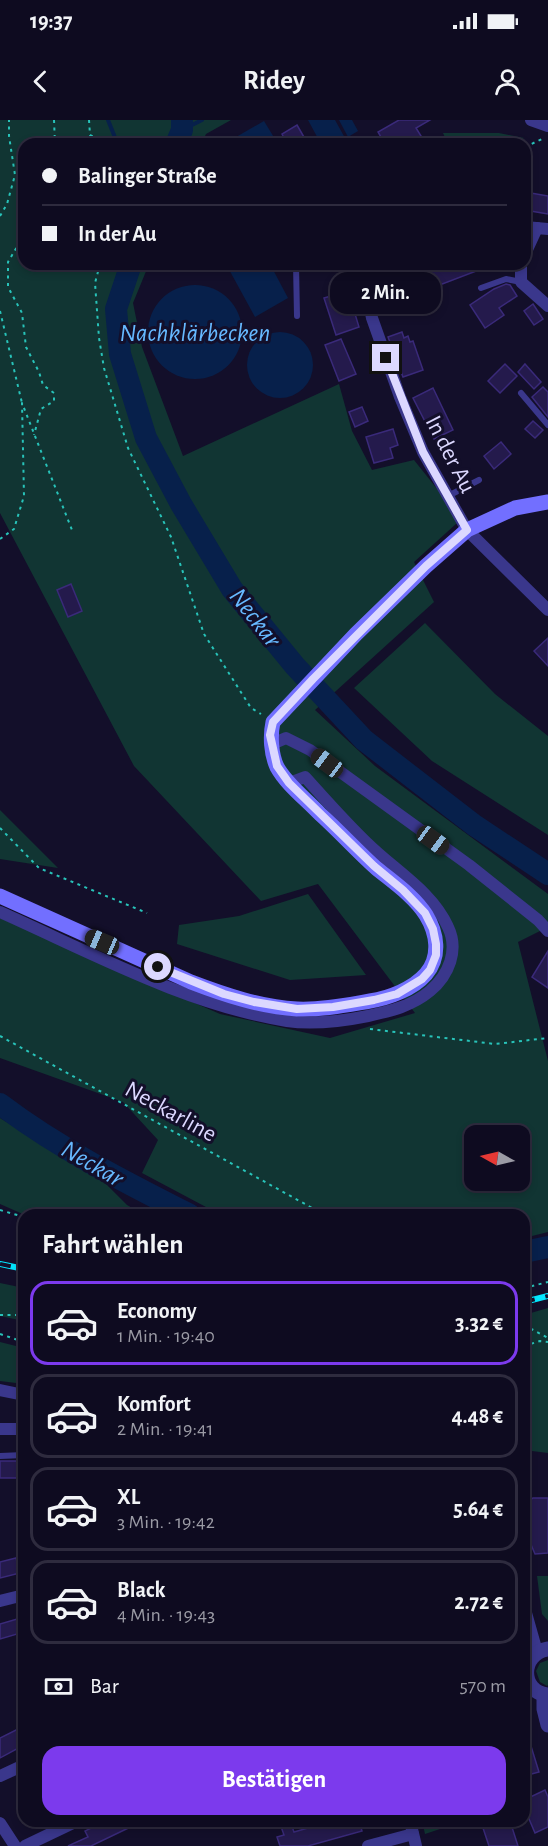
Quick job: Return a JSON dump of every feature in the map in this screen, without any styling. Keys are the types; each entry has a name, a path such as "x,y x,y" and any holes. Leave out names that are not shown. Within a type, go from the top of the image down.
{"main road":[{"path":"0,896 192,982 254,1002 297,1009 333,1007 397,994 422,979 430,970 436,955 433,929 425,913 289,783 277,766 270,735 273,722 356,634 467,530 515,508 548,502"}],"street":[{"path":"531,120 548,126"},
{"name":"In der Au","path":"361,270 372,318 400,397 423,452 467,530 548,610"},
{"path":"366,288 373,270"},
{"path":"521,270 521,282 548,306"},
{"path":"272,744 286,738 310,750 469,866 538,920 548,931"},
{"path":"0,912 114,964 219,1007 290,1021 344,1021 389,1012 417,1001 434,987 450,968 454,944 449,928 437,905 366,843 305,777 289,783"},
{"path":"0,1389 18,1394"},
{"path":"0,1429 18,1429"},
{"path":"0,1601 18,1596"},
{"path":"530,1622 542,1651 530,1661"},
{"path":"530,1684 533,1689 546,1695 544,1709 548,1725"},
{"path":"0,1776 18,1768"},
{"path":"0,1823 15,1846"},
{"path":"25,1846 65,1827"},
{"path":"368,1846 414,1840"}],"lane":[{"path":"296,270 297,316"},
{"path":"481,288 506,279 521,282"},
{"path":"521,393 548,425"},
{"path":"448,496 479,480"},
{"path":"0,1456 18,1455"}],"path":[{"path":"0,216 7,204 15,175 9,120"},
{"path":"54,120 55,138"},
{"path":"89,120 90,135 96,138"},
{"path":"531,144 548,137"},
{"path":"18,245 8,262 8,287 22,313 26,347 43,385 54,393 54,401 41,409 34,436"},
{"path":"98,270 95,283 104,368 128,448 171,537 204,634 251,708 273,722"},
{"path":"0,311 22,403 72,530"},
{"path":"0,539 14,529 24,496 22,403"},
{"path":"0,828 39,868 147,913"},
{"path":"369,1029 495,1044 548,1038"},
{"name":"Neckarline","path":"0,1035 314,1209"},
{"path":"0,1210 18,1215"},
{"path":"530,1286 548,1282"},
{"path":"0,1315 18,1316"},
{"path":"530,1329 548,1340"},
{"path":"0,1334 18,1340"},
{"path":"530,1344 548,1340"}],"green space":[{"path":"0,120 231,120 206,134 204,138 18,138 18,270 147,270 133,303 142,347 183,456 339,384 352,431 372,470 414,460 450,505 457,523 414,562 434,602 315,710 375,766 548,894 548,927 518,942 548,1061 548,1232 530,1236 530,1209 210,1209 142,1173 158,1140 123,1102 0,1058 0,918 220,1014 330,1038 415,1013 318,884 261,901 134,766 0,513"},
{"path":"443,133 499,133 524,138 445,138"},
{"path":"425,623 495,694 548,736 548,835 432,761 354,688"},
{"path":"0,810 58,868 0,859"},
{"path":"308,894 366,975 290,980 177,944 179,925 239,916"},
{"path":"0,1118 104,1182 134,1209 18,1209 18,1212 0,1204"},
{"path":"0,1283 18,1287 18,1320 0,1316"},
{"path":"548,1308 548,1453 530,1451 530,1313"},
{"path":"0,1342 18,1346 18,1383 0,1381"},
{"path":"537,1576 548,1576 548,1621 542,1614"},
{"path":"548,1660 547,1686 540,1682 536,1671 540,1663"},
{"path":"423,1827 446,1827 425,1834"}],"water":[{"path":"308,120 335,120 345,138 318,138"},
{"path":"339,120 352,120 358,131 348,137"},
{"path":"264,121 274,138 234,138"},
{"path":"229,270 273,270 288,298 255,317"},
{"name":"Nachklärbecken","path":"195,285 213,288 228,299 239,314 242,332 239,350 228,365 213,376 195,379 177,376 162,365 151,350 148,332 151,314 162,299 177,288"},
{"path":"286,332 304,341 311,352 313,365 311,378 304,389 293,396 274,398 256,389 249,378 247,359 256,341 267,334"}],"building":[{"path":"399,120 430,120 416,128 422,138 382,138 378,132"},
{"path":"297,125 305,138 284,138 282,134"},
{"path":"531,193 548,196 548,214 531,211"},
{"path":"399,270 479,270 382,307 376,290 393,284 389,274"},
{"path":"506,284 510,285 517,296 499,308 504,315 485,328 470,305"},
{"path":"348,291 359,327 336,335 324,298"},
{"path":"533,304 543,319 534,325 524,311"},
{"path":"402,332 404,338 408,336 410,342 413,341 423,370 403,377 388,337"},
{"path":"341,339 356,374 339,381 325,345"},
{"path":"505,364 517,376 500,393 488,381"},
{"path":"525,364 541,382 534,389 518,372"},
{"path":"543,387 548,392 548,417 532,397"},
{"path":"433,388 453,430 434,439 413,398"},
{"path":"362,407 368,421 355,427 349,412"},
{"path":"533,421 543,430 535,438 525,429"},
{"path":"393,429 398,445 390,448 393,458 374,463 366,437"},
{"path":"501,442 511,454 494,469 484,456"},
{"path":"71,584 82,611 68,617 57,590"},
{"path":"548,638 548,666 534,651"},
{"path":"548,951 548,988 532,977"},
{"path":"0,1461 18,1461 18,1478 0,1478"},
{"path":"548,1498 548,1553 535,1554 530,1542 530,1500"},
{"path":"16,1558 18,1574 0,1578 0,1562"},
{"path":"18,1619 18,1634 0,1639 0,1624"},
{"path":"18,1729 18,1748 0,1758 0,1738"},
{"path":"530,1743 539,1772 530,1774"},
{"path":"545,1790 548,1797 548,1827 535,1833 530,1821 530,1797"},
{"path":"93,1827 131,1827 91,1846 68,1846 88,1837 85,1831"},
{"path":"281,1827 292,1827 294,1832 311,1827 361,1827 362,1831 308,1846 280,1846 277,1837 284,1835"},
{"path":"512,1827 518,1846 489,1846 483,1828"}],"waterway":[{"path":"108,120 115,138"},
{"name":"Neckar","path":"179,138 182,130 182,120"},
{"path":"182,130 202,120"},
{"name":"Neckar","path":"129,270 116,309 120,354 146,438 181,504 232,589 295,666 364,740 474,825 548,874"},
{"name":"Neckar","path":"0,1104 68,1150 178,1209"},
{"name":"Neckar","path":"530,1251 548,1247"}],"railway":[{"path":"0,1264 18,1268"},
{"path":"530,1300 548,1296"}],"route":[{"path":"158,967 224,994 297,1009 333,1007 397,994 422,979 430,970 436,955 433,929 425,913 289,783 277,766 270,735 273,722 356,634 467,530 423,452 386,358"}]}
